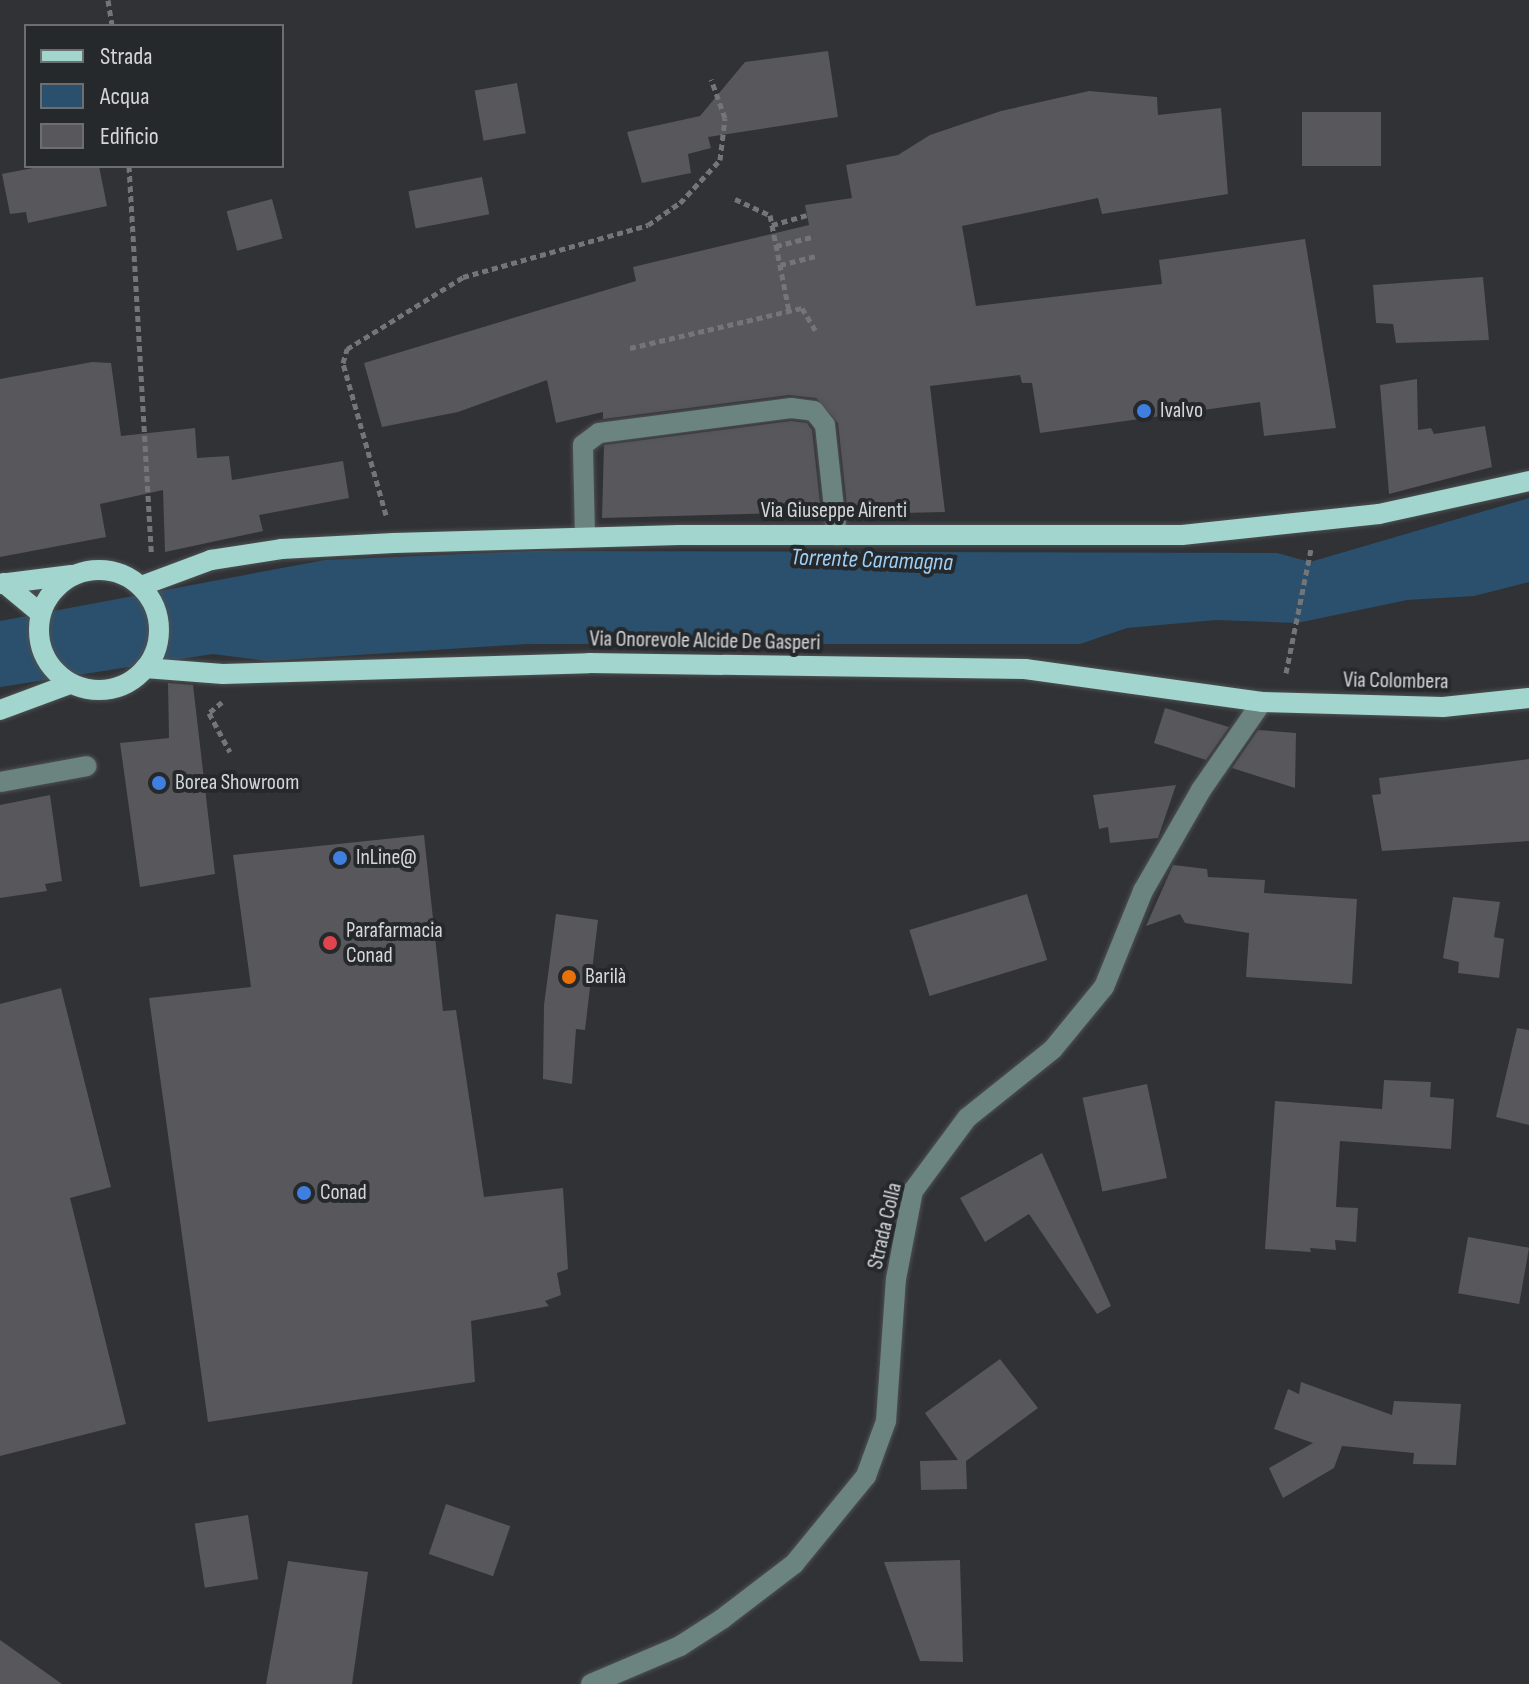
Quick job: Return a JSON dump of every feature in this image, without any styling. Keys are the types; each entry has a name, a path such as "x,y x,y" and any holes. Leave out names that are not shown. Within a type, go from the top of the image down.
{"main road":[{"name":"Via Giuseppe Airenti","path":"147,584 236,556 394,543 585,536 1182,535 1379,514 1529,481"},
{"path":"0,710 70,684 110,689 145,668 155,653 158,617 147,584 108,570 2,584"},
{"path":"70,684 44,656 38,637 40,613 57,586 72,575"},
{"path":"2,584 40,613"},
{"name":"Via Onorevole Alcide De Gasperi","path":"145,668 223,674 589,663 1025,669 1262,702"},
{"name":"Via Colombera","path":"1262,702 1443,707 1529,698"}],"street":[{"path":"585,536 583,445 599,433 791,408 814,411 825,425 837,535"},
{"name":"Strada Colla","path":"591,1684 680,1646 722,1619 794,1564 866,1476 886,1421 896,1279 913,1191 933,1157 967,1118 1053,1049 1104,987 1143,891 1201,790 1262,702"},
{"path":"0,782 87,766"}],"path":[{"path":"108,0 112,24"},
{"path":"394,543 343,363 347,349 463,277 648,225 680,203 720,160 725,118 711,79"},
{"path":"129,168 147,584"},
{"path":"735,199 770,215 789,311"},
{"path":"772,225 807,215"},
{"path":"776,246 811,237"},
{"path":"780,265 815,256"},
{"path":"630,348 802,308 815,330"},
{"path":"1283,688 1317,521"},
{"path":"222,702 209,713 230,752"}],"water":[{"name":"Torrente Caramagna","path":"1529,498 1529,582 1474,596 1407,600 1297,623 1216,620 1127,628 1080,644 527,644 267,661 213,654 0,687 0,621 325,560 535,551 1277,553 1310,562"}],"building":[{"path":"828,51 838,117 708,137 711,148 688,154 691,173 642,183 627,132 700,116 745,62"},
{"path":"517,83 526,133 484,141 475,90"},
{"path":"1089,91 1157,97 1158,115 1221,108 1228,194 1102,214 1098,198 962,226 976,306 1162,284 1159,260 1305,239 1336,428 1264,436 1260,402 1040,433 1032,383 1022,383 1020,375 930,386 945,512 858,514 856,504 847,506 838,423 816,398 789,395 603,419 603,412 556,423 547,380 458,412 382,427 364,363 636,281 633,267 809,225 805,205 852,198 846,165 898,155 930,135 1001,111"},
{"path":"1302,112 1381,112 1381,166 1302,166"},
{"path":"33,168 99,168 107,206 28,223 26,212 10,214 2,174"},
{"path":"482,177 489,214 416,229 408,191"},
{"path":"272,199 283,239 237,251 227,211"},
{"path":"1483,277 1489,340 1396,343 1393,324 1376,323 1373,285"},
{"path":"92,362 111,363 121,436 195,428 197,458 229,456 232,480 343,461 349,498 259,515 263,531 165,552 163,490 100,504 106,537 0,557 0,379"},
{"path":"1417,379 1418,430 1431,428 1434,434 1485,426 1492,467 1389,494 1380,385"},
{"path":"791,421 807,423 812,430 821,512 602,518 604,445"},
{"path":"168,683 193,685 215,874 140,887 120,743 169,738"},
{"path":"1165,708 1229,727 1206,760 1154,743"},
{"path":"1258,730 1296,733 1295,788 1232,768"},
{"path":"1529,759 1529,841 1382,851 1372,795 1381,794 1379,778"},
{"path":"1176,785 1158,838 1110,843 1108,827 1099,829 1093,795"},
{"path":"50,795 62,881 45,884 47,891 0,898 0,805"},
{"path":"424,835 443,1011 456,1010 484,1197 563,1188 568,1269 557,1273 561,1295 545,1301 549,1306 471,1321 475,1382 208,1422 149,998 251,987 233,855"},
{"path":"1173,865 1207,869 1208,877 1265,880 1264,893 1357,899 1352,984 1246,977 1249,933 1185,923 1180,914 1146,926"},
{"path":"1027,894 1047,960 930,996 909,930"},
{"path":"1453,897 1500,902 1494,937 1504,939 1499,978 1458,973 1459,962 1443,958"},
{"path":"556,914 598,920 585,1030 576,1029 572,1084 543,1079 544,1005"},
{"path":"61,988 111,1187 70,1198 126,1424 0,1456 0,1004"},
{"path":"1517,1028 1529,1030 1529,1125 1496,1117"},
{"path":"1384,1080 1431,1082 1430,1097 1454,1099 1451,1149 1340,1141 1336,1207 1358,1208 1356,1242 1335,1240 1336,1250 1310,1248 1311,1252 1265,1249 1275,1101 1382,1109"},
{"path":"1147,1084 1167,1178 1102,1192 1082,1098"},
{"path":"1042,1153 1111,1306 1097,1314 1029,1214 985,1242 960,1198"},
{"path":"1468,1237 1529,1248 1519,1304 1458,1293"},
{"path":"1000,1359 1038,1408 966,1461 967,1489 921,1490 920,1461 958,1460 925,1413"},
{"path":"1301,1382 1392,1415 1394,1401 1461,1404 1456,1465 1413,1464 1414,1453 1342,1446 1334,1468 1283,1498 1269,1468 1313,1443 1274,1429 1288,1389 1299,1394"},
{"path":"446,1504 510,1526 493,1576 429,1554"},
{"path":"248,1515 258,1579 205,1588 195,1523"},
{"path":"960,1560 963,1662 920,1661 884,1562"},
{"path":"288,1561 368,1572 352,1684 266,1684"},
{"path":"0,1640 62,1684 0,1684"}],"place":[{"name":"IvaIvo","path":"1144,411"},
{"name":"Borea Showroom","path":"159,783"},
{"name":"InLine@","path":"340,858"},
{"name":"Parafarmacia Conad","path":"330,943"},
{"name":"Barilà","path":"569,977"},
{"name":"Conad","path":"304,1193"}]}
